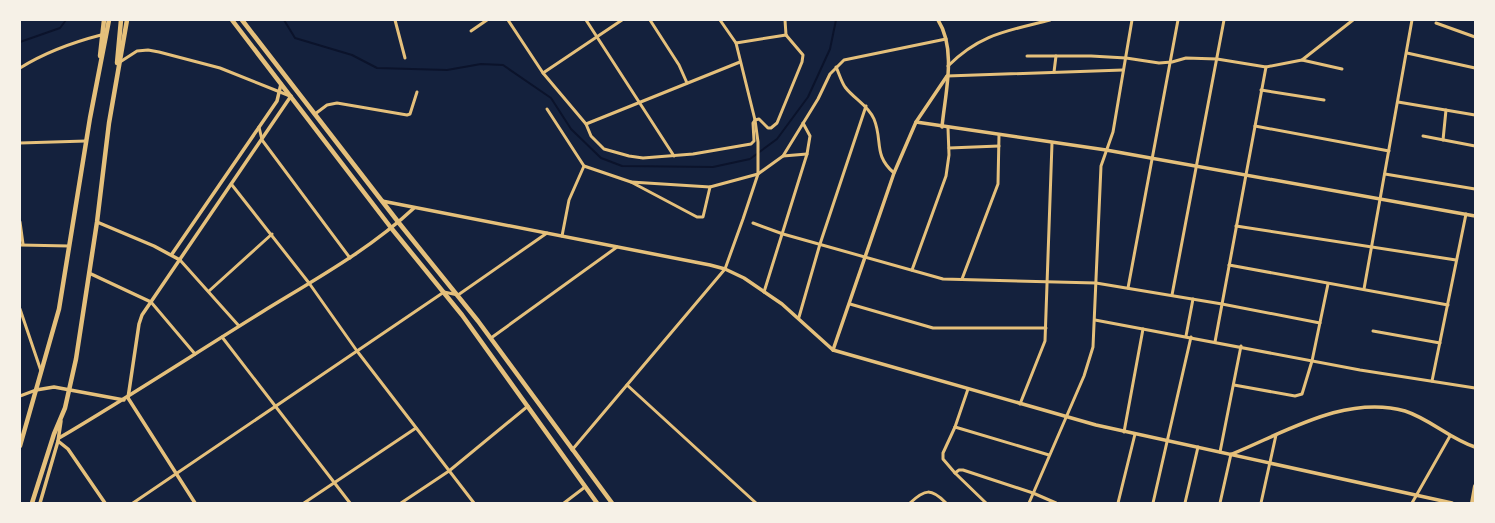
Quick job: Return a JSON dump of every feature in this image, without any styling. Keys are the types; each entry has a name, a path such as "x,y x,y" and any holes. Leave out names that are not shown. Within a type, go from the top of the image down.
{"main road":[{"path":"98,74 101,35 104,20"},
{"path":"20,446 59,309 86,141 109,20"},
{"path":"117,77 121,20"},
{"path":"32,503 54,434 61,419 69,390 89,273 106,142 127,20"},
{"path":"232,20 392,229 444,292 597,503"},
{"path":"242,20 399,223 491,338 612,503"},
{"path":"1472,503 1475,486"}],"street":[{"path":"396,20 405,58"},
{"path":"471,31 487,20"},
{"path":"508,20 543,72 586,124 591,136 604,149 643,158 674,156 751,144 754,141 753,123 755,120"},
{"path":"586,20 674,156"},
{"path":"543,72 622,20"},
{"path":"650,20 679,65 687,83"},
{"path":"572,450 725,269 758,174 758,142 755,120 736,43 720,20"},
{"path":"755,120 759,119 768,128 771,128 777,123 802,62 803,55 786,35 785,20"},
{"path":"947,66 960,54 990,36 1050,20"},
{"path":"1029,503 1089,362 1093,347 1101,166 1113,132 1132,20"},
{"path":"1128,288 1172,62 1178,20"},
{"path":"1172,295 1224,20"},
{"path":"1302,60 1353,20"},
{"path":"1364,289 1412,20"},
{"path":"938,21 946,39 947,76 942,127"},
{"path":"1436,23 1475,37"},
{"path":"20,68 30,62 82,40 101,35"},
{"path":"736,43 786,35"},
{"path":"631,182 710,187 758,174 783,156 830,74 844,60 946,39"},
{"path":"120,62 137,51 148,50 159,52 220,68 280,93 291,96 142,315 139,324 128,398 195,503"},
{"path":"1406,53 1475,68"},
{"path":"1027,56 1126,58 1159,63 1172,62 1186,58 1217,59 1266,67 1302,60 1342,69"},
{"path":"1054,72 1056,56"},
{"path":"586,124 740,62"},
{"path":"836,67 845,87 866,106 875,121 882,160 894,173"},
{"path":"1215,342 1266,67"},
{"path":"947,76 1123,70"},
{"path":"833,350 894,173 916,122 947,76"},
{"path":"172,254 277,101 281,84"},
{"path":"1261,90 1324,100"},
{"path":"315,114 327,105 336,103 407,116 410,114 417,92"},
{"path":"1398,102 1475,115"},
{"path":"799,317 820,244 866,106"},
{"path":"547,109 584,166 631,182 697,217 703,217 710,187"},
{"path":"1443,140 1446,110"},
{"path":"916,122 948,128 1106,150 1475,216"},
{"path":"764,292 807,154 810,136 803,123"},
{"path":"1255,126 1389,151"},
{"path":"259,127 262,140 350,258"},
{"path":"912,270 946,176 949,148 948,128"},
{"path":"962,279 998,184 999,135"},
{"path":"1423,136 1475,146"},
{"path":"20,143 86,141"},
{"path":"1020,404 1042,353 1046,328 1052,143"},
{"path":"949,148 999,146"},
{"path":"783,156 807,154"},
{"path":"562,236 569,200 584,166"},
{"path":"1385,174 1475,189"},
{"path":"232,184 272,234 357,351 474,503"},
{"path":"382,201 696,262 725,269 744,278 799,317 833,350 1020,404 1124,432 1452,503"},
{"path":"58,440 128,398 239,326 350,258 392,229 414,208"},
{"path":"1432,380 1466,214"},
{"path":"20,222 21,244 69,246"},
{"path":"96,222 172,254 180,260 209,291 239,326"},
{"path":"753,223 783,234 943,279 1096,283 1172,295 1320,323"},
{"path":"1236,226 1456,260"},
{"path":"133,503 444,292 458,295 547,233"},
{"path":"209,291 272,234"},
{"path":"491,338 617,247"},
{"path":"1229,265 1448,305"},
{"path":"89,273 151,302 195,354"},
{"path":"1234,385 1295,396 1302,394 1305,390 1312,361 1328,284"},
{"path":"1186,336 1193,299"},
{"path":"850,304 933,328 1046,328"},
{"path":"20,308 42,373"},
{"path":"20,320 24,318"},
{"path":"1095,320 1241,346 1312,361 1475,388"},
{"path":"1124,432 1143,329"},
{"path":"1372,331 1440,343"},
{"path":"222,337 350,503"},
{"path":"1153,503 1191,337"},
{"path":"1220,452 1241,346"},
{"path":"628,385 756,503"},
{"path":"20,396 36,390 54,387 124,400"},
{"path":"968,389 955,427 942,453 942,459 986,503"},
{"path":"401,503 449,471 528,406"},
{"path":"1231,454 1318,416 1335,412 1371,408 1404,411 1420,417 1450,436 1474,446"},
{"path":"41,502 58,440 61,419"},
{"path":"955,427 1049,455"},
{"path":"304,503 416,428"},
{"path":"1118,503 1135,434"},
{"path":"1261,503 1276,435"},
{"path":"1412,503 1450,436"},
{"path":"58,440 68,449 106,503"},
{"path":"1185,503 1198,448"},
{"path":"1220,503 1231,454"},
{"path":"955,473 959,470 963,470 1033,493 1056,503"},
{"path":"564,503 585,487"},
{"path":"910,503 919,495 927,492 936,494 946,503"}],"waterway":[{"path":"20,42 60,28 66,20"},
{"path":"284,20 295,38 352,55 377,68 447,70 481,64 503,65 551,98 571,129 601,158 622,166 713,167 750,159 777,139 808,97 830,49 836,20"},
{"path":"920,20 926,20"}]}
